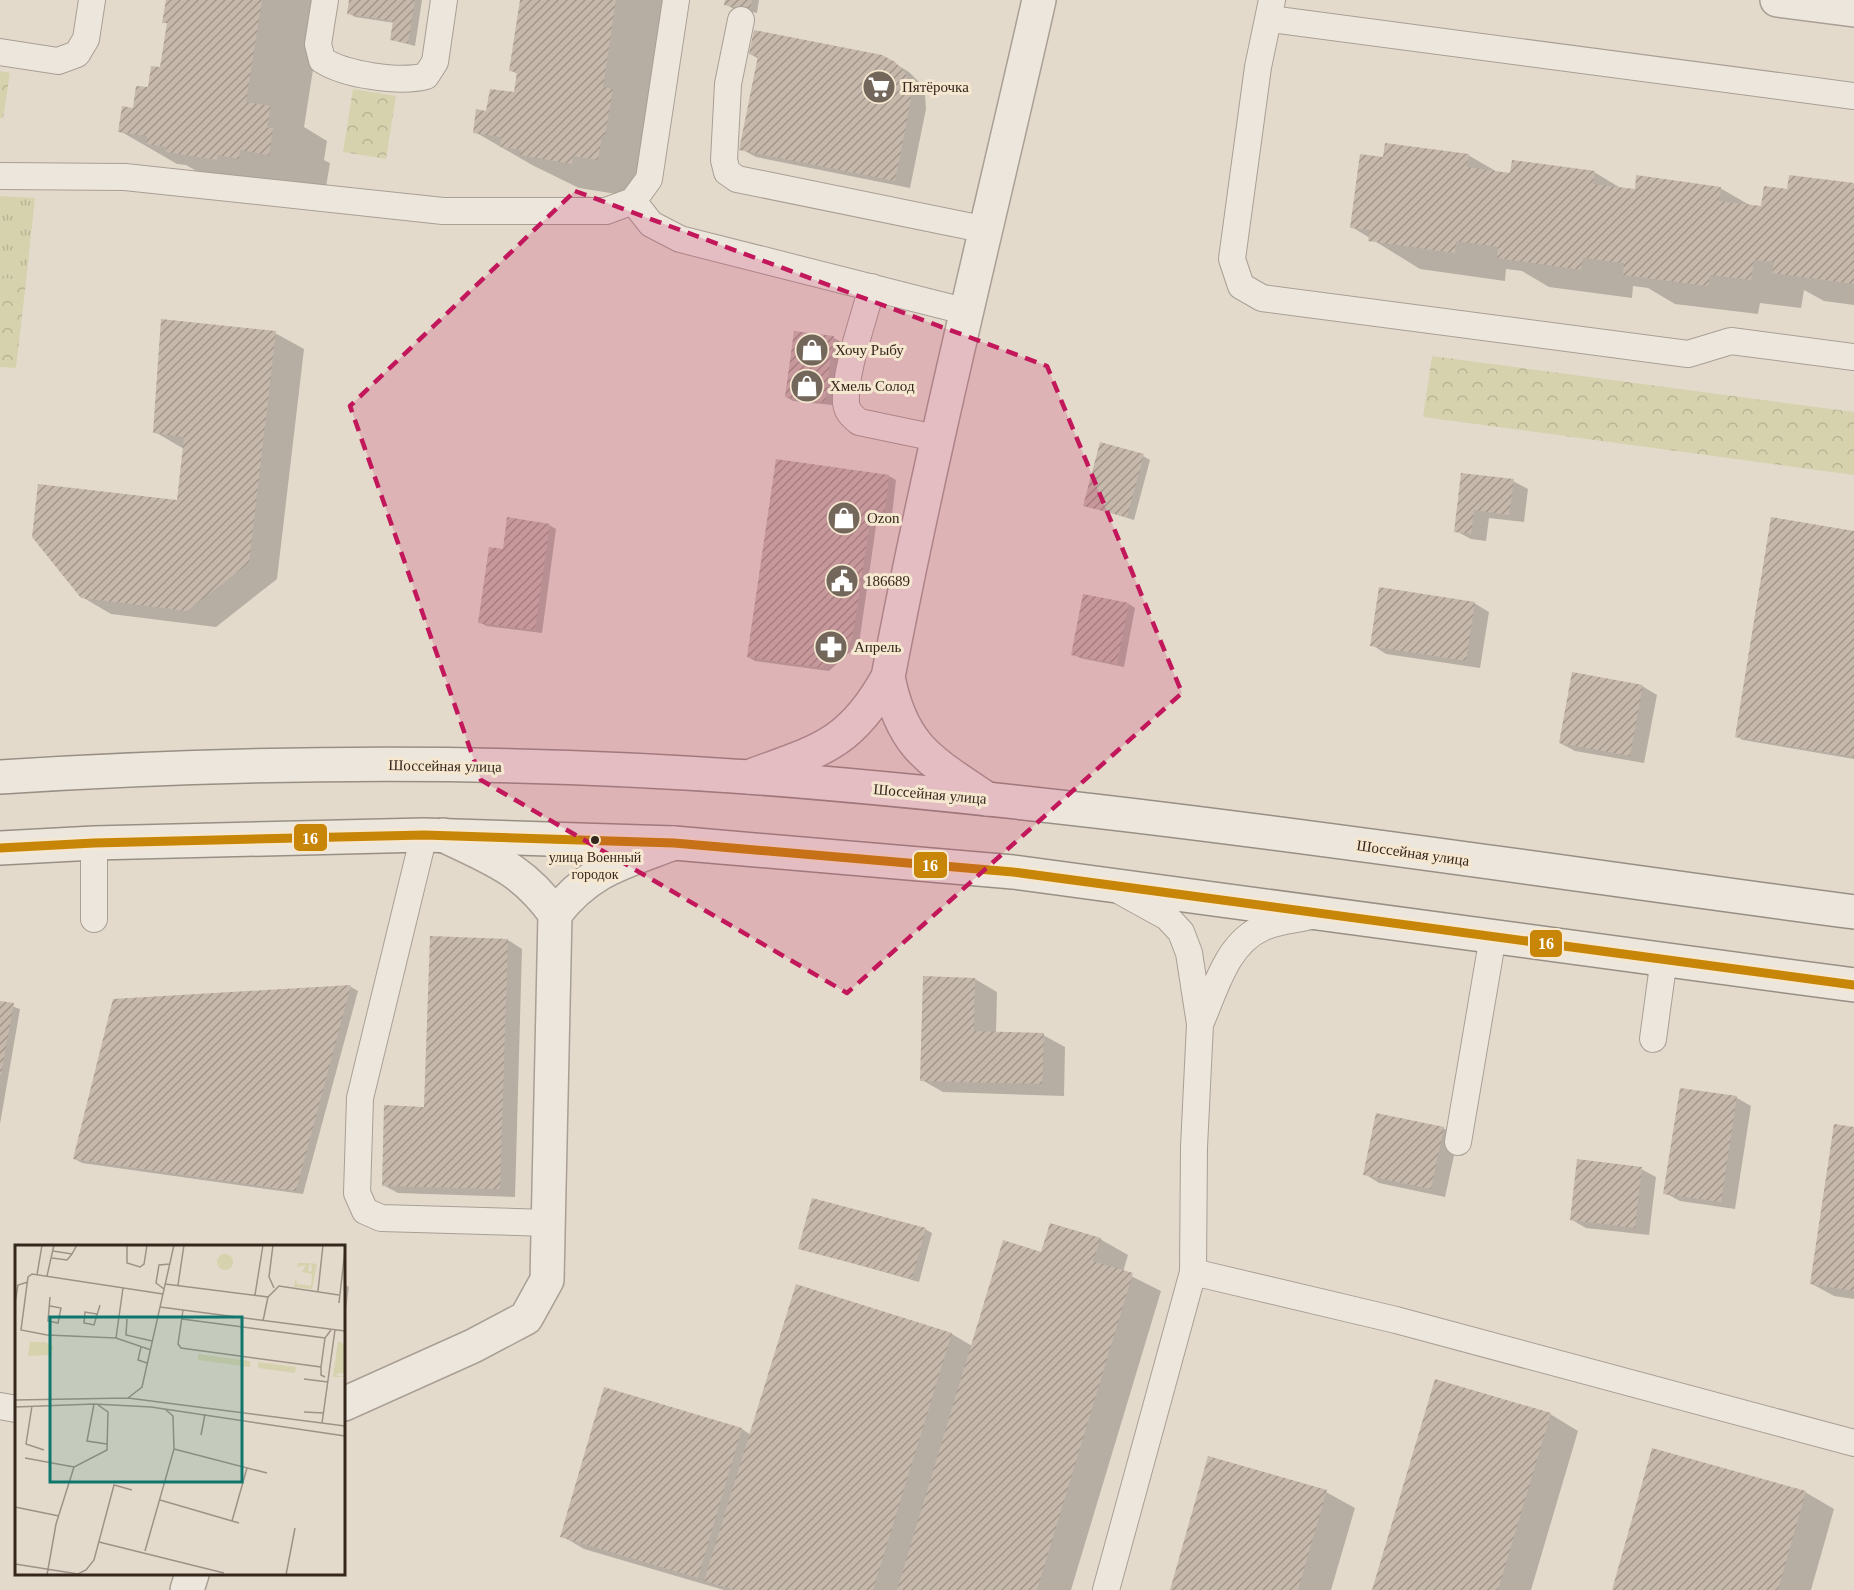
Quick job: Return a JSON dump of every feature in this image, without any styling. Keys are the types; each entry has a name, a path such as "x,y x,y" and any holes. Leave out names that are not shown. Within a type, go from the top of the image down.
{"main road":[{"path":"748,777 820,750 848,732 872,706 888,676 936,438 968,312 1039,0"},
{"path":"1778,0 1854,10"},
{"path":"888,676 894,708 908,735 928,759 987,799"},
{"name":"Шоссейная улица","path":"0,777 126,769 378,765 597,769 748,777 987,799 1343,843 1854,912"},
{"path":"433,835 507,866 537,889 555,914"},
{"path":"0,848 94,843 433,835 674,843 975,868 1854,985"},
{"path":"345,1404 473,1346 526,1318 547,1280 555,914 573,891 602,870 674,843"},
{"path":"187,1590 192,1575"}],"lane":[{"path":"0,52 58,61 77,54 86,39 92,0"},
{"path":"325,0 318,44 322,60 336,69 410,80 426,76 435,62 444,0"},
{"path":"0,176 125,177 443,211 606,211 633,201 649,179 676,0"},
{"path":"1854,96 1271,10 1258,67 1232,259 1241,286 1262,298 1688,354 1731,341 1854,357"},
{"path":"741,20 728,84 724,160 727,172 737,180 987,230"},
{"path":"633,201 651,224 680,239 968,312"},
{"path":"872,287 850,371 846,402 849,414 859,422 936,438"},
{"path":"433,835 360,1098 357,1193 365,1210 381,1218 548,1223"},
{"path":"94,843 94,919"},
{"path":"1106,1590 1193,1272 1194,1147 1200,1024 1189,954 1181,932 1167,916 1109,885"},
{"path":"1200,1024 1229,958 1244,940 1262,928 1322,913"},
{"path":"1458,1142 1493,936"},
{"path":"1653,1039 1664,958"},
{"path":"1193,1272 1396,1320 1854,1443"},
{"path":"0,1406 15,1408"}],"highlighted area":[{"path":"575,191 1047,366 1182,693 847,993 481,780 350,406"}],"green space":[{"path":"0,71 10,73 3,118 0,118"},
{"path":"353,89 396,96 386,159 343,152"},
{"path":"0,196 35,198 26,282 0,277"},
{"path":"0,277 26,282 16,368 0,367"},
{"path":"1432,356 1854,412 1854,475 1423,417"}],"building":[{"path":"166,0 262,0 246,102 271,106 267,128 273,128 269,155 240,150 239,159 218,155 217,160 166,152 167,147 146,144 147,136 118,132 122,106 133,108 136,86 148,87 151,66 160,67 167,23 162,23"},
{"path":"349,0 415,0 408,43 390,40 393,21 347,14"},
{"path":"520,0 616,0 603,87 613,89 605,136 602,136 598,160 573,156 572,164 520,155 521,150 500,147 501,137 473,133 476,109 486,111 490,89 514,92 517,72 509,71"},
{"path":"725,0 752,0 750,10 724,5"},
{"path":"754,30 882,55 895,62 905,72 910,85 911,100 895,181 739,150 758,56 749,54"},
{"path":"1385,143 1469,154 1467,167 1510,173 1512,160 1595,171 1593,184 1635,189 1636,175 1721,187 1719,201 1761,206 1764,186 1787,189 1789,175 1854,183 1854,284 1772,273 1774,262 1754,260 1751,280 1710,275 1708,286 1623,275 1624,263 1583,258 1581,270 1497,258 1498,247 1456,241 1455,253 1368,241 1370,230 1350,228 1360,154 1383,157"},
{"path":"161,319 276,331 249,563 187,611 81,598 32,537 38,484 177,500 184,437 153,433"},
{"path":"794,331 834,336 825,402 785,397"},
{"path":"1100,442 1144,454 1127,517 1083,506"},
{"path":"776,459 889,475 885,512 872,509 852,640 821,668 747,657"},
{"path":"1461,473 1514,479 1509,515 1474,510 1471,534 1454,532"},
{"path":"507,517 550,524 535,630 478,623 489,547 503,549"},
{"path":"1771,517 1854,531 1854,757 1735,737"},
{"path":"1379,587 1475,602 1466,661 1370,646"},
{"path":"1083,594 1129,603 1117,664 1071,655"},
{"path":"1572,672 1643,685 1630,756 1559,743"},
{"path":"430,936 508,939 500,1189 382,1186 384,1105 424,1107"},
{"path":"923,976 975,978 974,1031 1044,1033 1042,1084 920,1081"},
{"path":"351,985 296,1191 73,1159 113,999"},
{"path":"0,1001 14,1003 1,1075 0,1075"},
{"path":"1680,1088 1737,1096 1721,1202 1663,1194"},
{"path":"1376,1113 1444,1127 1431,1189 1363,1175"},
{"path":"1834,1124 1854,1127 1854,1291 1810,1284"},
{"path":"1577,1159 1642,1167 1635,1228 1570,1220"},
{"path":"812,1198 926,1228 912,1279 798,1249"},
{"path":"1050,1223 1101,1238 1093,1261 1133,1273 1037,1590 897,1590 1003,1240 1041,1252"},
{"path":"796,1284 952,1333 873,1590 735,1590 704,1581"},
{"path":"1435,1379 1551,1413 1498,1590 1372,1590"},
{"path":"604,1387 742,1428 698,1578 560,1537"},
{"path":"1652,1448 1806,1491 1778,1590 1612,1590"},
{"path":"1208,1456 1327,1490 1298,1590 1170,1590"}],"transit line":[{"name":"16","path":"0,848 94,843 424,835 674,843 1013,872 1854,985"}],"place":[{"name":"Пятёрочка","path":"879,87"},
{"name":"Хочу Рыбу","path":"812,350"},
{"name":"Хмель Солод","path":"807,386"},
{"name":"Ozon","path":"844,518"},
{"name":"186689","path":"842,581"},
{"name":"Апрель","path":"831,647"},
{"name":"улица Военный городок","path":"595,840"}]}
